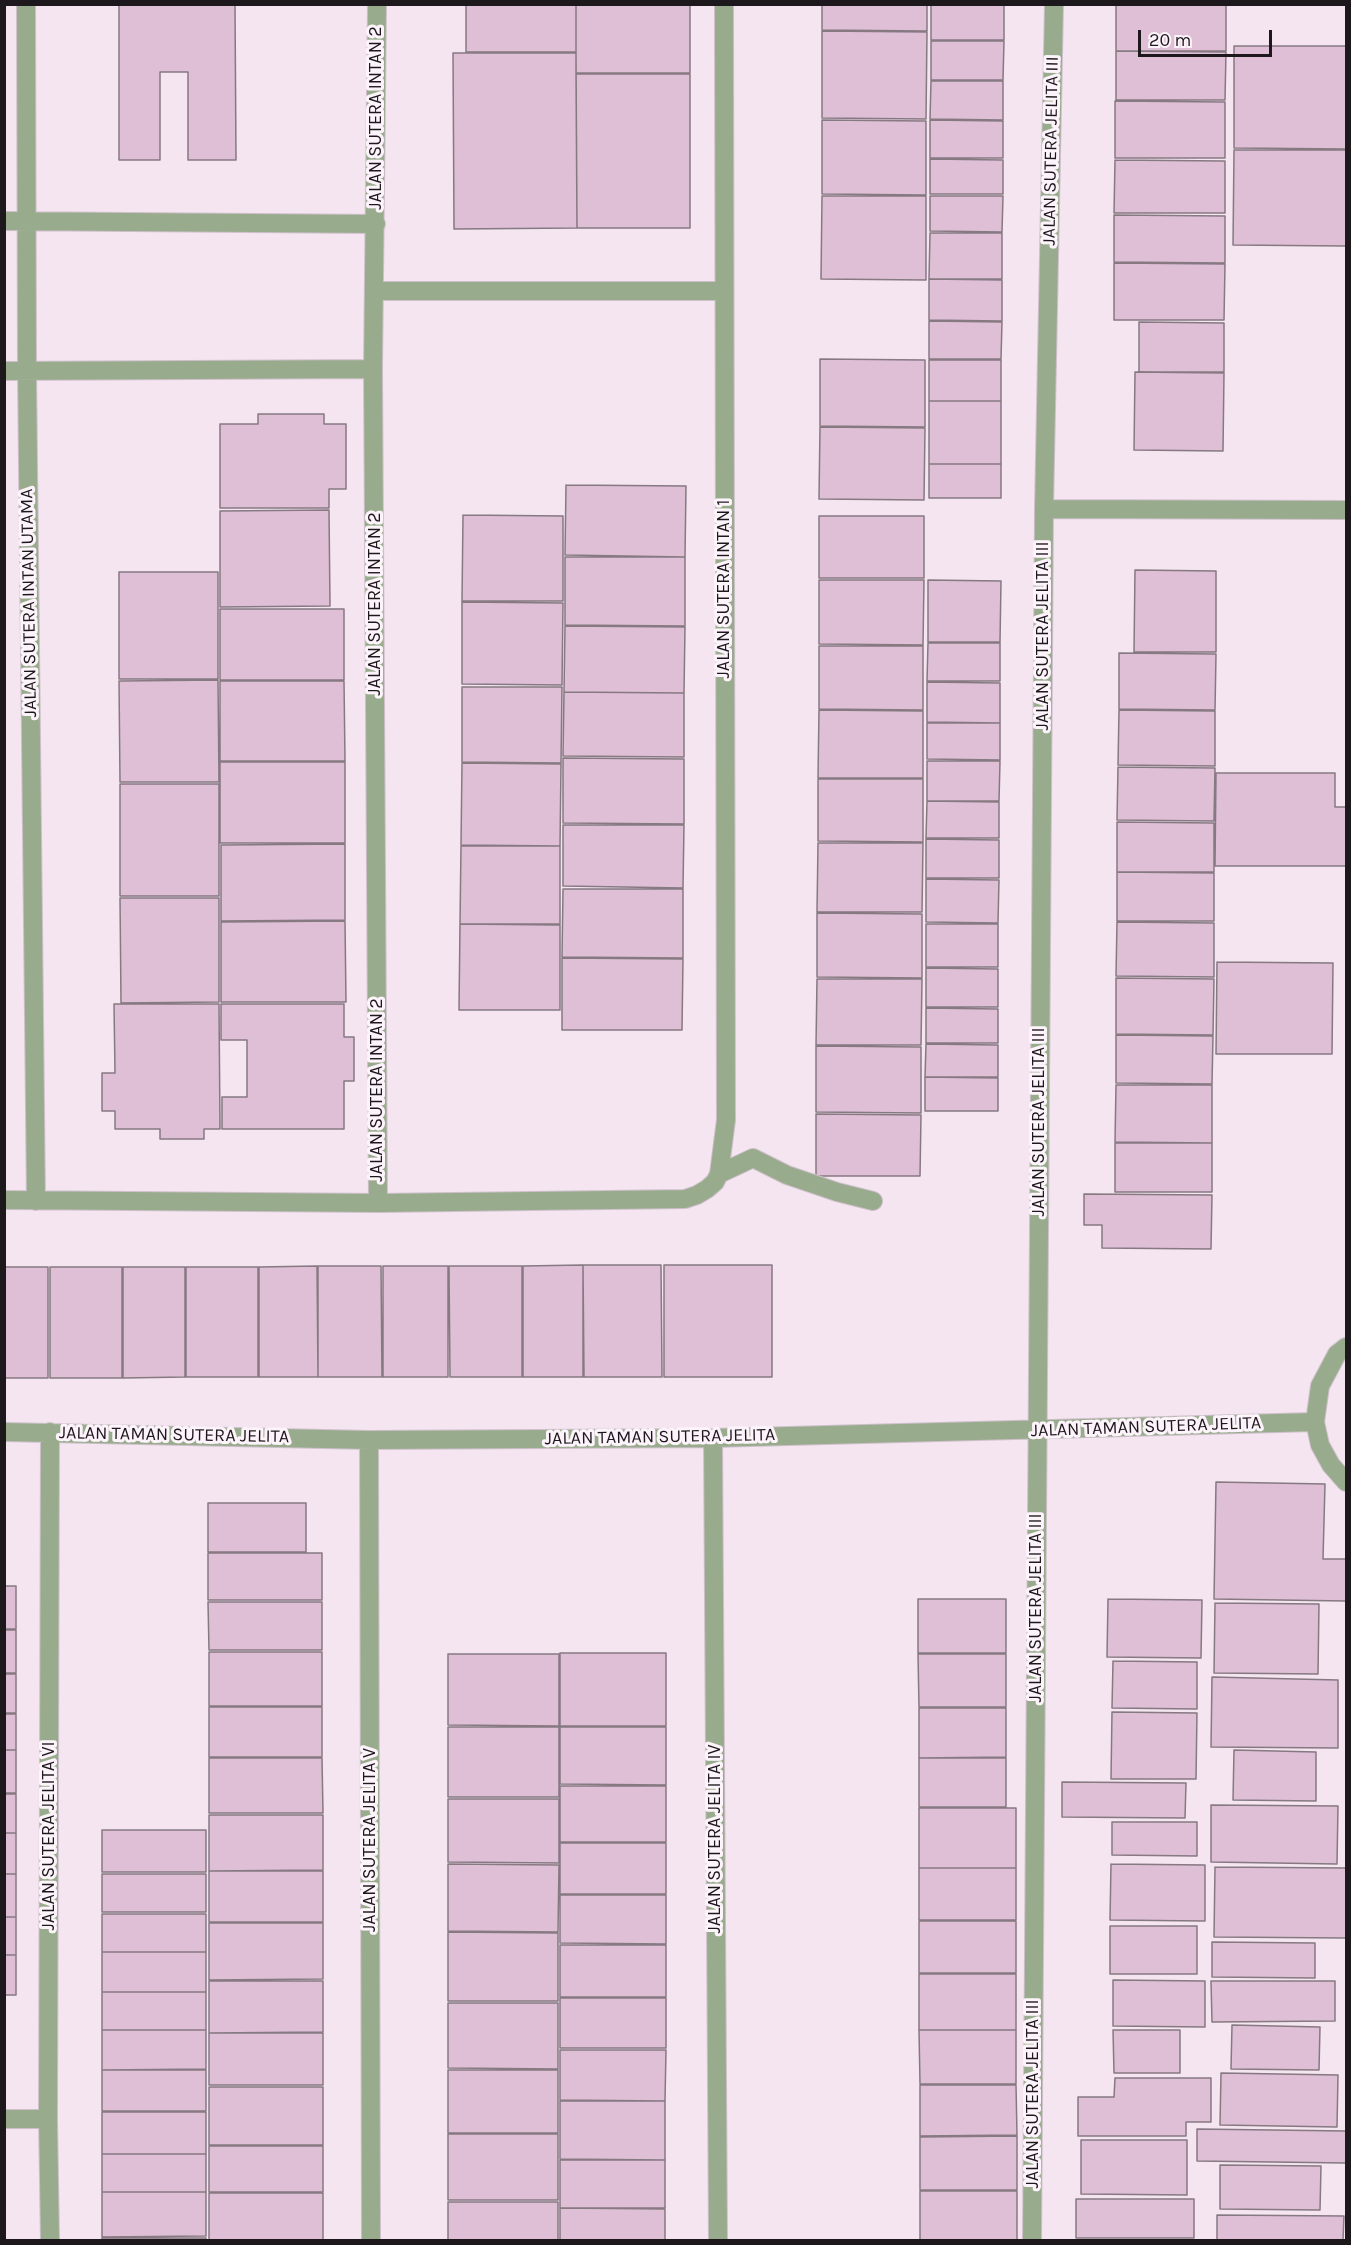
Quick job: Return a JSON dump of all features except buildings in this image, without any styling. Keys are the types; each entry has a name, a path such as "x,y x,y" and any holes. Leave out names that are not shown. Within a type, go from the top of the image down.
{"street":[{"name":"JALAN SUTERA INTAN UTAMA","path":"26,4 27,371 36,1201"},
{"name":"JALAN SUTERA INTAN 2","path":"377,4 373,369 378,1203"},
{"name":"JALAN SUTERA INTAN 1","path":"719,1174 726,1120 724,4"},
{"name":"JALAN SUTERA JELITA III","path":"1032,2241 1044,509 1054,4"},
{"path":"4,221 376,224"},
{"path":"374,291 723,291"},
{"path":"4,371 373,369"},
{"path":"1044,509 1347,510"},
{"path":"4,1200 378,1203 685,1199 707,1189 719,1174 753,1158 787,1175 837,1192 873,1201"},
{"path":"1347,1347 1337,1354 1320,1386 1315,1422 1320,1445 1331,1465 1347,1482"},
{"name":"JALAN TAMAN SUTERA JELITA","path":"4,1432 369,1440 712,1438 1315,1422"},
{"name":"JALAN SUTERA JELITA VI","path":"50,1432 48,2120 50,2241"},
{"name":"JALAN SUTERA JELITA IV","path":"712,1438 718,2241"},
{"name":"JALAN SUTERA JELITA V","path":"369,1440 371,2241"},
{"path":"4,2119 48,2120"}]}
